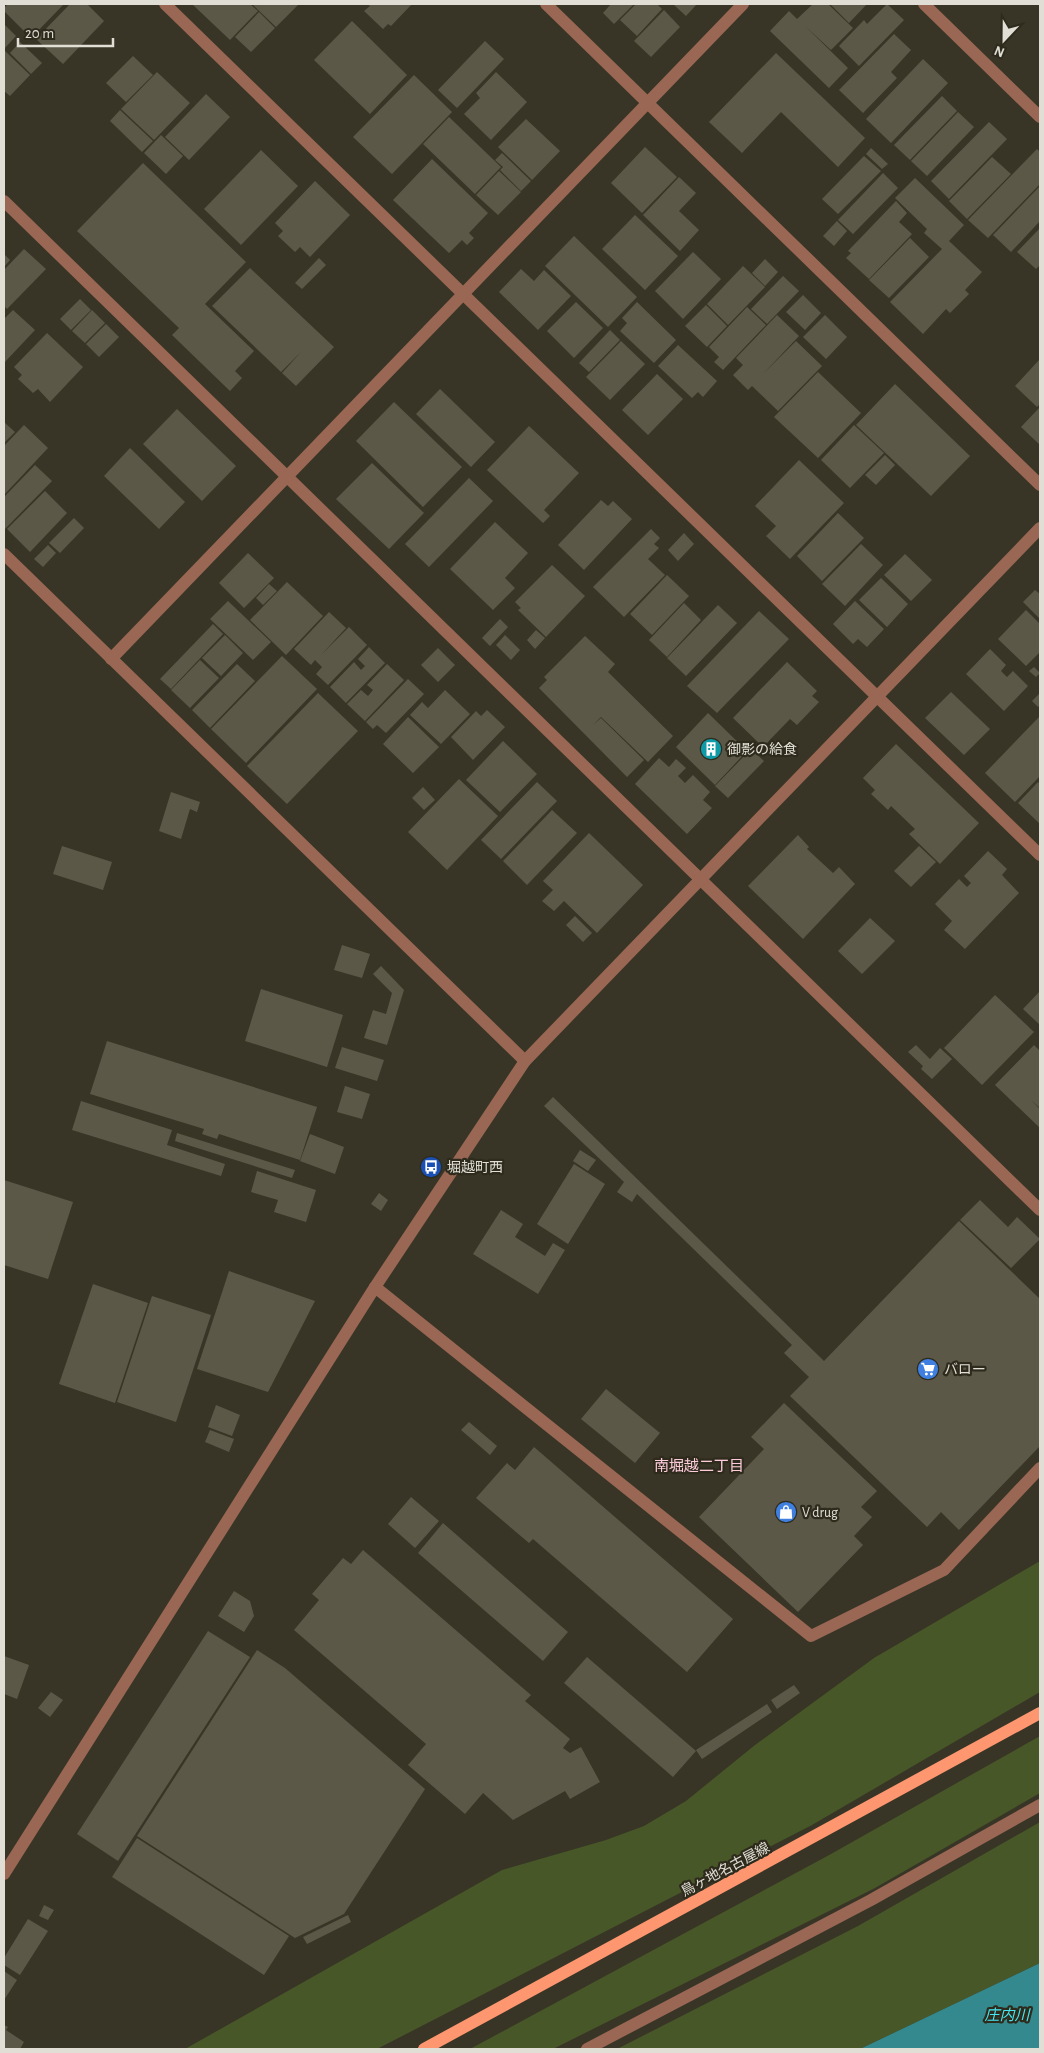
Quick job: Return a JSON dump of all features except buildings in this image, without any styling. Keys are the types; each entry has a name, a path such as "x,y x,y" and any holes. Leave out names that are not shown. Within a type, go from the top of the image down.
{"main road":[{"name":"鳥ヶ地名古屋線","path":"424,2049 1040,1713"}],"street":[{"path":"165,4 1040,855"},
{"path":"546,4 1040,485"},
{"path":"111,658 743,4"},
{"path":"924,4 1040,117"},
{"path":"4,201 1040,1210"},
{"path":"4,1874 375,1287 525,1061 1040,528"},
{"path":"4,554 525,1061"},
{"path":"375,1287 811,1636 944,1570 1040,1468"},
{"path":"588,2049 871,1900 1040,1805"}],"green space":[{"path":"1040,1561 1040,1692 812,1825 377,2049 185,2049 502,1870 606,1840 644,1826 686,1801 755,1745 874,1658"},
{"path":"1040,1736 1040,1793 875,1888 553,2049 470,2049 831,1854"},
{"path":"1040,1822 1040,1963 860,2049 617,2049 858,1926"}],"water":[{"name":"庄内川","path":"1040,1963 1040,2049 860,2049"}],"place":[{"name":"御影の給食","path":"711,749"},
{"name":"堀越町西","path":"431,1167"},
{"name":"バロー","path":"928,1369"},
{"name":"V drug","path":"786,1512"}],"district":[{"name":"南堀越二丁目","path":"699,1466"}]}
